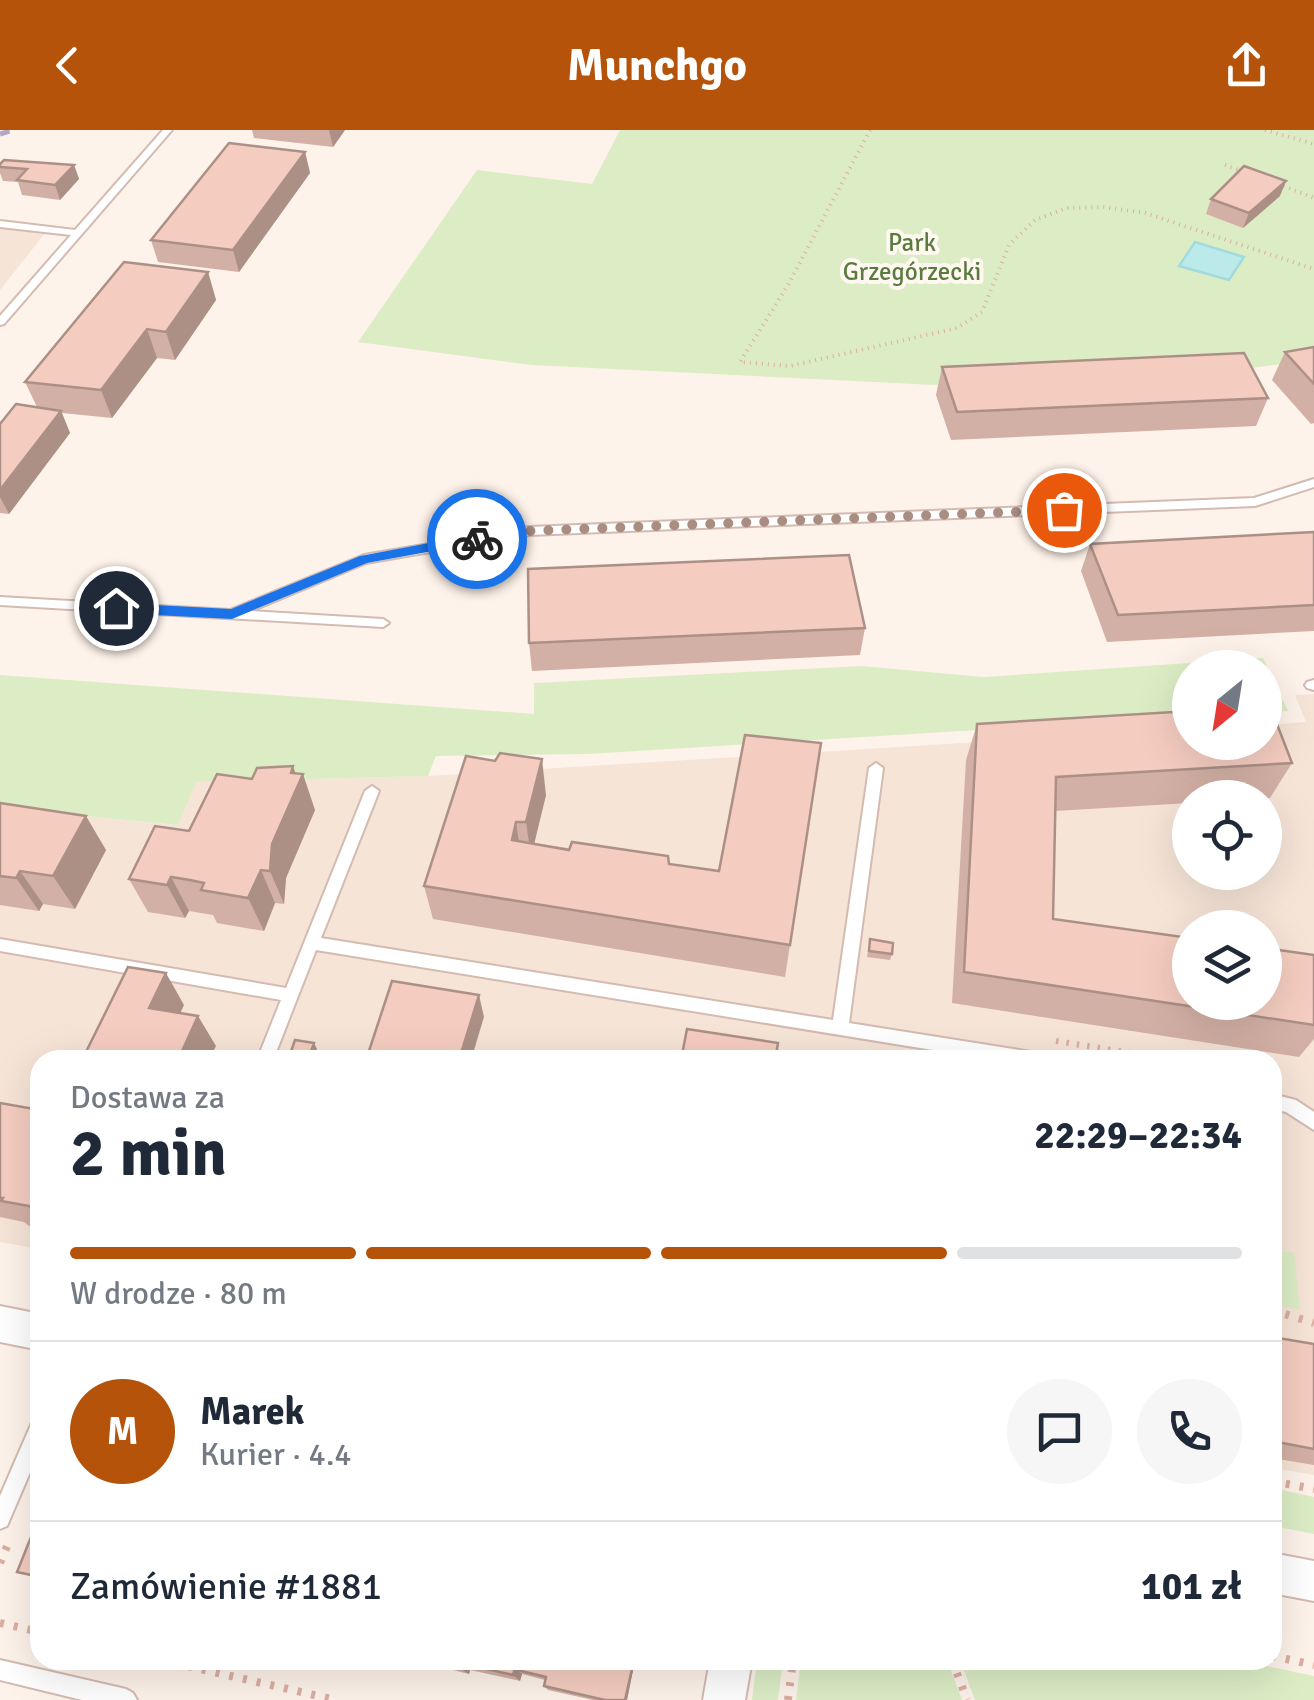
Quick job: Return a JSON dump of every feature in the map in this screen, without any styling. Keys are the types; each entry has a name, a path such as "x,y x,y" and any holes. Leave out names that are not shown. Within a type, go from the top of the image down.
{"street":[{"path":"0,1324 30,1330"},
{"path":"1282,1575 1314,1581"},
{"path":"724,1700 728,1670"}],"lane":[{"path":"0,322 168,130"},
{"path":"0,224 76,233"},
{"path":"232,614 364,559 530,531 1255,502 1314,483"},
{"path":"0,601 383,623"},
{"path":"840,1026 876,768"},
{"path":"270,1050 372,791"},
{"path":"311,943 980,1050"},
{"path":"0,946 290,995"},
{"path":"1282,1103 1314,1122"},
{"path":"0,1519 30,1450"},
{"path":"0,1670 126,1700"}],"path":[{"path":"870,130 788,285 740,362 790,366 957,328 982,312 1009,246 1035,220 1068,208 1104,207 1145,213 1314,269"},
{"path":"1265,130 1314,144"},
{"path":"1225,165 1256,176"},
{"path":"1272,182 1314,198"},
{"path":"1282,1313 1314,1324"},
{"path":"1282,1483 1314,1489"},
{"path":"0,1623 30,1630"},
{"path":"1282,1658 1314,1665"},
{"path":"205,1670 336,1700"},
{"path":"788,1700 792,1670"},
{"path":"956,1670 967,1700"}],"shaded area":[{"path":"0,221 49,228 0,290"},
{"path":"1314,694 1314,1475 1282,1470 1282,1050 30,1050 30,1247 0,1242 0,808 177,825 196,782 428,776 1172,730 1172,760 1282,760 1282,724 1306,722 1295,695"}],"green space":[{"name":"Park Grzegórzecki","path":"620,130 1314,130 1314,360 1226,371 934,385 531,365 358,342 477,170 592,184"},
{"path":"1172,664 1172,718 589,754 436,756 428,776 196,782 178,825 0,808 0,675 534,714 534,683 861,666 984,677"},
{"path":"1282,1251 1294,1253 1300,1310 1282,1306"},
{"path":"1282,1490 1314,1497 1314,1534 1282,1528"},
{"path":"1282,1669 1314,1676 1314,1700 975,1700 964,1670"},
{"path":"756,1670 782,1670 778,1700 752,1700"},
{"path":"800,1670 951,1670 962,1700 796,1700"}],"water":[{"path":"1195,242 1244,257 1229,280 1179,266"}],"building":[{"path":"229,143 305,152 233,250 151,240"},
{"path":"4,160 74,165 55,185 17,180 27,169 0,167"},
{"path":"1244,166 1286,181 1249,213 1211,199"},
{"path":"124,262 208,272 166,332 147,329 101,390 25,382"},
{"path":"1314,347 1314,384 1285,352"},
{"path":"1244,353 1268,398 957,412 942,367"},
{"path":"16,404 61,411 0,490 0,424"},
{"path":"1314,532 1314,605 1118,615 1090,544"},
{"path":"849,555 865,628 529,643 528,569"},
{"path":"1172,712 1172,760 1282,760 1282,737 1292,763 1056,777 1053,919 1172,936 1172,1003 964,972 977,724"},
{"path":"745,735 821,743 790,945 424,886 466,756 495,761 500,753 542,759 526,822 516,822 512,840 569,850 572,842 668,856 669,864 719,871"},
{"path":"293,766 291,773 303,774 272,844 270,871 261,870 248,898 201,890 204,883 190,880 171,877 167,885 129,879 155,826 189,831 217,774 252,779 257,768"},
{"path":"0,803 86,816 53,876 20,871 16,878 0,876"},
{"path":"870,939 893,943 892,954 869,951"},
{"path":"1282,950 1314,955 1314,1025 1281,1020"},
{"path":"128,967 166,973 149,1008 198,1016 183,1050 87,1050"},
{"path":"392,981 479,995 462,1050 369,1050"},
{"path":"687,1029 778,1043 777,1050 683,1050"},
{"path":"295,1040 314,1043 312,1050 292,1050"},
{"path":"0,1103 30,1108 30,1206 0,1198"},
{"path":"1282,1339 1314,1344 1314,1449 1282,1443"},
{"path":"30,1540 30,1575 17,1572"},
{"path":"517,1670 632,1670 625,1700 605,1700 544,1686 546,1677"}],"railway":[{"path":"0,134 13,130"}],"way so far":[{"path":"477,539 530,531 1064,510"}],"route":[{"path":"116,608 232,614 364,559 477,539"}]}
